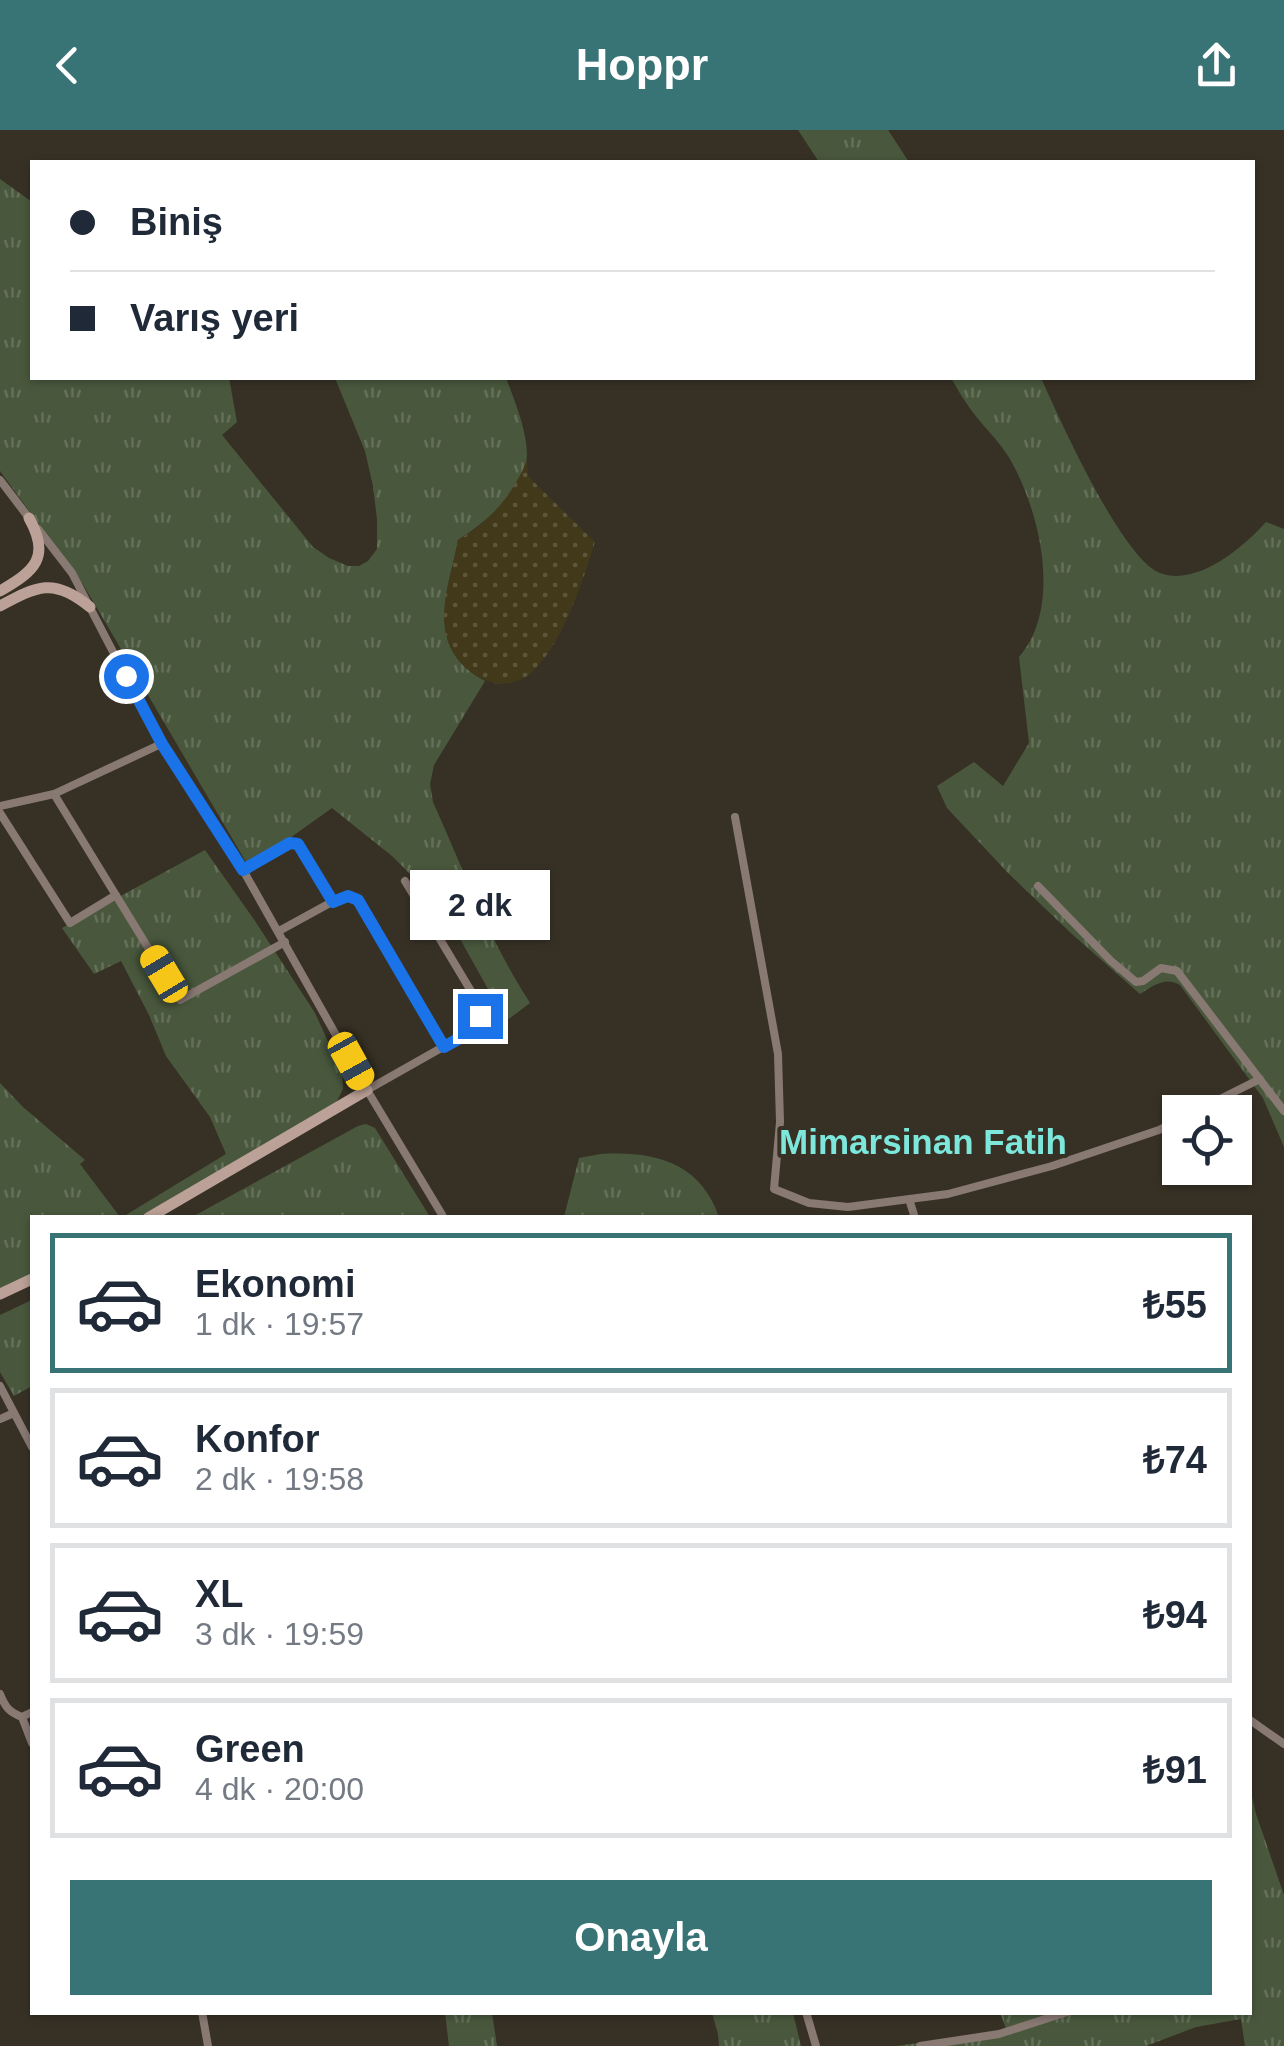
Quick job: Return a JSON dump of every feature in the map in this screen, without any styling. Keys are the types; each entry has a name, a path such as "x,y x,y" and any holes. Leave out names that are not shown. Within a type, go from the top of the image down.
{"street":[{"path":"0,480 72,573 162,744 243,870 442,1215"},
{"path":"0,591 25,576 37,560 40,544 29,518"},
{"path":"0,606 43,587 66,592 90,607"},
{"path":"116,895 70,923 0,810 54,794 162,744"},
{"path":"54,794 180,1000 285,942"},
{"path":"735,817 778,1054 780,1122 774,1189 810,1203 848,1208 948,1194 1052,1166 1162,1129"},
{"path":"243,870 295,843 333,902"},
{"path":"153,1215 477,1026 480,1006 405,881"},
{"path":"1038,886 1136,982 1161,968 1177,972 1284,1111"},
{"path":"279,931 348,896 358,900 444,1047"},
{"path":"1228,1095 1260,1079"},
{"path":"909,1199 915,1215"},
{"path":"0,1294 30,1280"},
{"path":"0,1386 30,1443"},
{"path":"0,1419 14,1413"},
{"path":"0,1694 11,1713 22,1717 30,1713"},
{"path":"22,1717 30,1739"},
{"path":"1252,1721 1284,1744"},
{"path":"203,2015 208,2046"},
{"path":"807,2015 816,2046"},
{"path":"920,2046 999,2034 1058,2015"}],"green space":[{"path":"798,130 888,130 908,160 818,160"},
{"path":"0,179 30,201 30,380 229,380 237,422 222,435 313,547 348,566 368,561 377,549 377,519 365,451 336,380 507,380 524,432 526,463 508,498 458,540 444,618 453,653 485,681 434,765 430,784 433,802 478,905 530,1003 506,1021 441,905 392,856 332,808 249,867 84,586 0,471"},
{"path":"952,380 1042,380 1110,516 1145,562 1160,573 1189,575 1203,570 1232,553 1266,522 1284,529 1284,1147 1263,1098 1180,985 1164,982 1140,994 1009,874 947,808 937,786 974,762 1003,786 1029,743 1019,657 1040,612 1043,586 1038,531 1021,480 1005,452"},
{"path":"205,850 315,1013 342,1072 343,1089 333,1109 143,1215 126,1215 226,1154 210,1117 166,1056 121,961 94,974 62,928"},
{"path":"0,1083 85,1160 80,1164 118,1215 30,1215 30,1276 0,1289"},
{"path":"358,1126 375,1128 429,1215 196,1215"},
{"path":"639,1155 673,1164 700,1184 718,1215 565,1215 579,1158"},
{"path":"30,1301 30,1387 14,1396 0,1372 0,1315"},
{"path":"1252,1797 1284,1895 1284,2046 1245,2046 1241,2019 1196,2027 1146,2046 896,2046 1007,2031 1001,2015 1252,2015"},
{"path":"445,2015 492,2015 497,2046 449,2046"},
{"path":"713,2015 793,2015 801,2046 719,2046"}],"sand":[{"path":"527,460 528,476 595,542 570,612 553,646 531,673 499,684 475,675 457,658 445,630 445,600 458,540 499,506"}],"district":[{"name":"Mimarsinan Fatih","path":"923,1141"}],"route":[{"path":"126,676 162,744 243,870 292,842 298,844 333,902 348,896 358,900 444,1047 474,1030 480,1016"}]}
